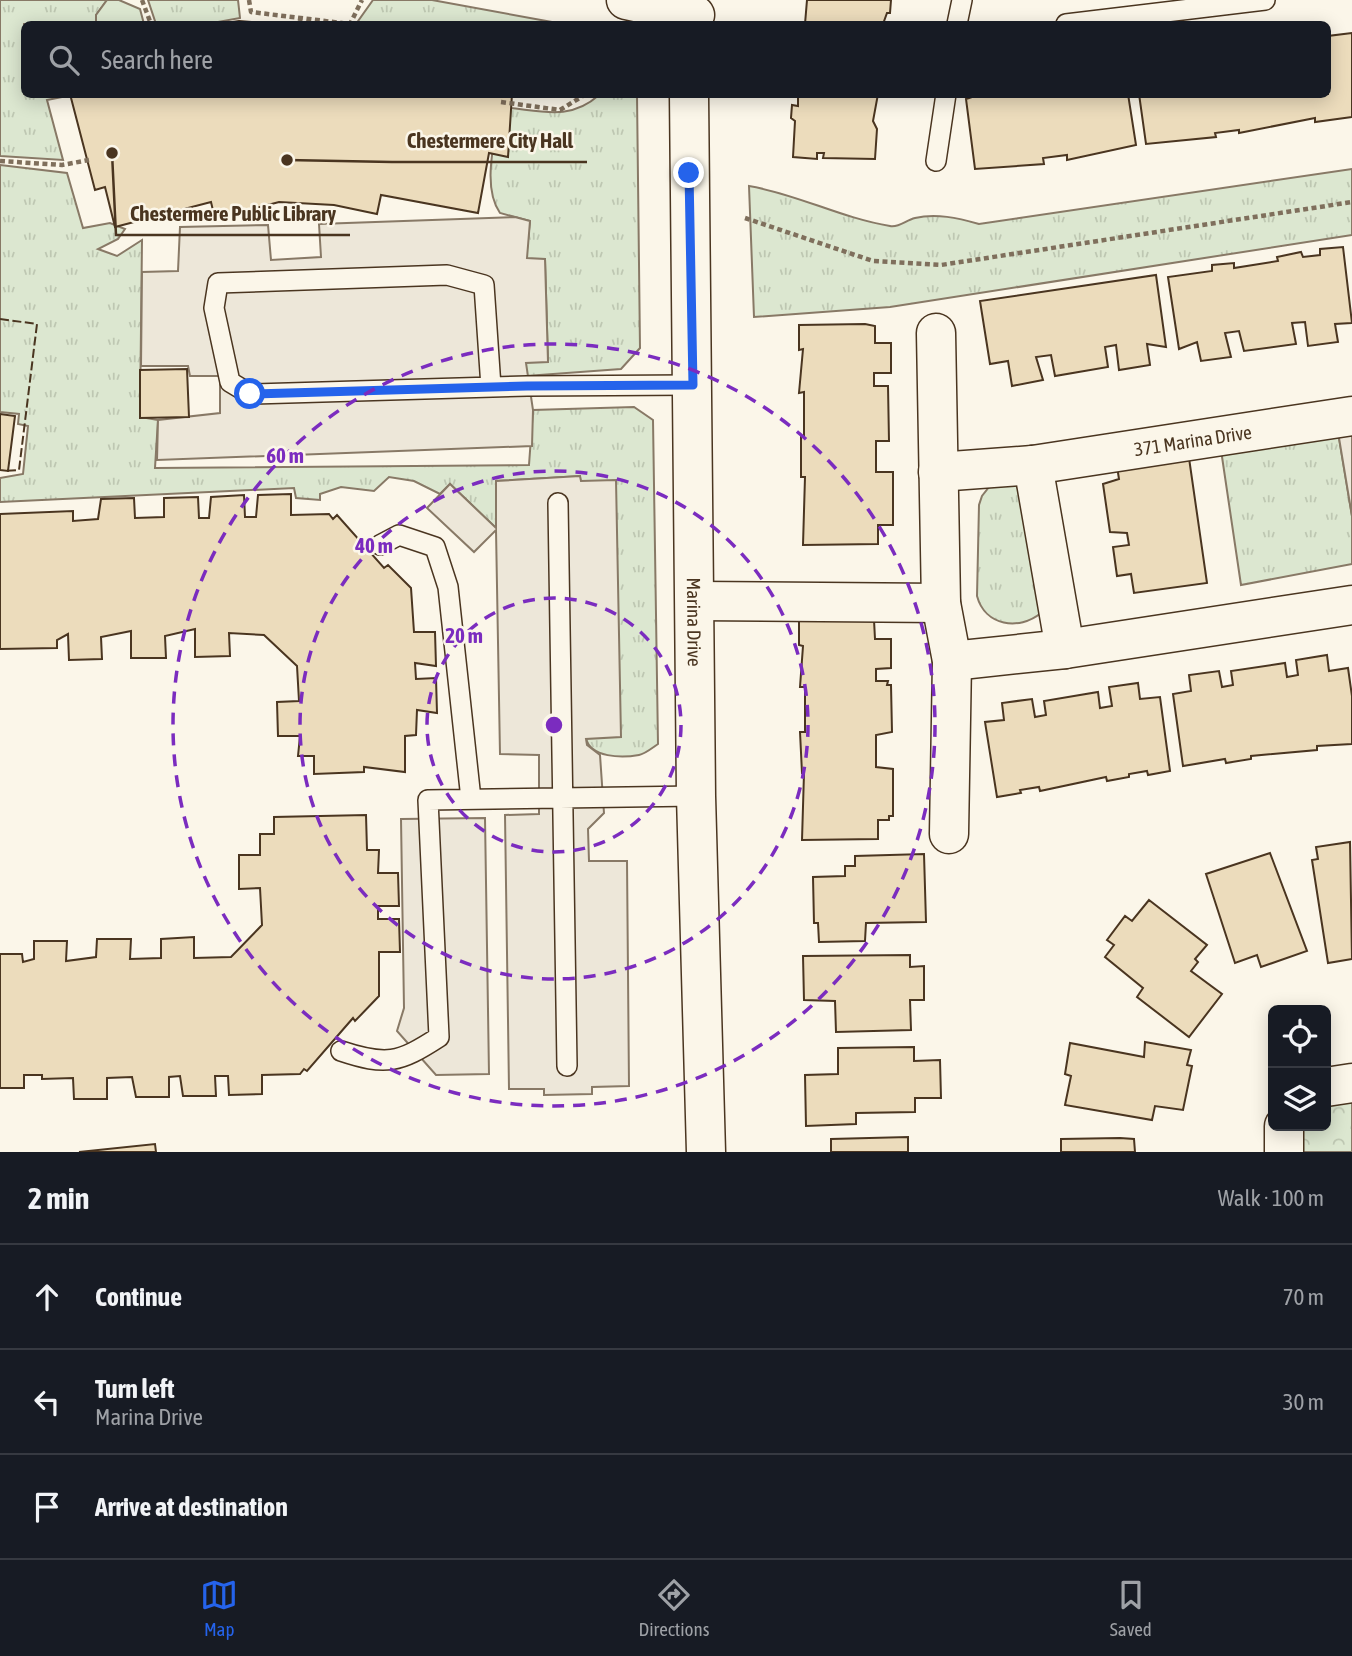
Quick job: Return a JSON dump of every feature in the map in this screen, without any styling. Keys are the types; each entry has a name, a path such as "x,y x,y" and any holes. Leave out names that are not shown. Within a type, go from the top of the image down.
{"street":[{"path":"626,0 696,13"},
{"name":"Marina Drive","path":"690,98 696,796 706,1152"},
{"path":"936,333 941,603 952,662 949,834"},
{"name":"371 Marina Drive","path":"938,472 1032,465 1352,416"},
{"path":"1032,465 1065,649"},
{"path":"696,601 941,603"},
{"path":"952,662 1065,649 1352,605"},
{"path":"1331,1086 1352,1083"},
{"path":"1284,1131 1284,1152"}],"lane":[{"path":"958,21 962,0"},
{"path":"1091,21 1265,0"},
{"path":"936,161 945,98"},
{"path":"491,387 484,285 447,275 218,283 215,308 230,382 250,394 491,387 693,385"},
{"path":"558,503 567,1066"},
{"path":"380,545 399,535 435,547 448,587 471,799"},
{"path":"341,1051 376,1062 412,1055 439,1037 428,800 696,796"}],"path":[{"path":"142,0 150,21"},
{"path":"249,0 251,12 329,21"},
{"path":"352,21 362,0"},
{"path":"500,102 560,110 580,98"},
{"path":"0,161 62,165 89,160"},
{"path":"745,218 873,261 941,265 1352,202"}],"green space":[{"path":"0,0 107,0 96,15 96,21 21,21 21,98 57,98 47,100 63,160 0,156"},
{"path":"107,0 119,0 140,9 143,21 96,21 96,15"},
{"path":"148,0 238,0 240,18 224,21 155,21"},
{"path":"373,0 432,0 547,21 358,21"},
{"path":"595,98 637,98 640,348 621,369 526,376 526,362 548,361 545,259 526,259 530,221 500,213 494,202 491,176 499,107 564,112 587,104"},
{"path":"0,165 67,173 83,228 110,223 125,229 118,239 98,249 117,256 142,240 140,417 158,420 155,468 529,465 533,410 634,407 653,420 658,744 641,754 616,756 594,750 586,738 591,737 580,476 496,481 496,528 450,484 440,494 414,481 389,477 374,491 341,487 320,494 320,500 296,498 294,488 0,502 0,478 23,474 28,426 18,424 19,414 0,412"},
{"path":"1352,169 1352,235 890,307 754,317 749,186 784,194 854,218 890,226 931,216 979,224"},
{"path":"1338,432 1352,516 1352,564 1241,585 1221,450"},
{"path":"1016,479 1041,613 1032,619 1013,623 995,619 987,614 977,596 979,505 982,496 993,482"},
{"path":"1352,1083 1352,1152 1284,1152 1284,1131 1331,1131 1331,1086"}],"shaded area":[{"path":"515,217 530,221 527,258 545,259 548,362 526,363 533,410 532,446 157,460 158,420 220,413 220,376 190,376 188,366 141,366 142,272 178,271 180,227 268,225 271,260 321,257 319,224"},
{"path":"1352,429 1352,516 1338,432"},
{"path":"580,476 581,481 616,480 621,737 586,739 587,745 600,755 604,813 588,829 589,861 627,861 629,1086 592,1087 592,1094 544,1095 544,1089 509,1089 505,815 539,814 539,755 500,754 496,530 474,552 427,508 450,484 496,528 496,481"},
{"path":"485,818 489,1074 436,1075 397,1031 404,1008 401,819"}],"building":[{"path":"807,0 891,0 890,13 887,13 884,21 805,21"},
{"path":"1352,33 1352,117 1315,122 1315,118 1239,133 1239,130 1215,133 1216,137 1146,144 1140,98 1331,98 1331,36"},
{"path":"71,98 512,98 508,157 489,153 478,213 381,195 377,214 334,205 279,202 215,219 211,202 115,227 105,187 95,190"},
{"path":"798,98 877,98 873,121 877,129 875,159 823,158 824,153 817,153 817,159 793,157 795,121 791,118 792,105 798,106"},
{"path":"1129,98 1136,145 1067,160 1067,155 1043,158 1044,164 975,169 966,99"},
{"path":"1343,247 1352,323 1335,324 1338,342 1308,346 1305,322 1292,323 1296,344 1244,351 1239,331 1225,333 1231,357 1201,361 1197,342 1179,349 1168,277 1212,271 1212,265 1234,263 1234,268 1278,261 1277,257 1301,252 1303,257 1320,255 1320,249"},
{"path":"1156,275 1166,347 1147,344 1150,365 1119,370 1116,345 1105,347 1108,367 1055,376 1051,355 1036,357 1043,380 1012,386 1008,361 990,364 980,301"},
{"path":"799,325 875,326 875,343 891,343 891,373 874,373 874,386 888,386 889,441 876,441 876,472 893,472 893,525 878,525 878,544 803,545 805,477 801,477 801,436 804,436 804,392 799,393 803,349 799,350"},
{"path":"187,369 189,417 140,418 140,370"},
{"path":"0,414 15,416 8,471 0,470"},
{"path":"1188,451 1207,583 1134,593 1131,574 1117,576 1113,547 1129,545 1127,533 1110,532 1103,484 1119,479 1116,460"},
{"path":"291,494 291,515 329,514 333,519 337,515 384,568 388,565 411,588 414,632 435,632 436,666 415,663 416,679 436,678 437,713 417,710 416,735 405,736 405,772 364,767 364,772 314,774 314,756 298,756 300,736 278,736 277,702 299,701 297,666 264,635 229,633 230,656 195,657 195,629 165,636 166,658 131,658 131,631 101,637 102,659 69,660 68,634 57,640 57,648 0,649 0,514 73,511 73,521 98,519 101,499 134,498 135,518 164,517 164,498 198,497 199,518 209,518 211,497 244,495 245,517 256,517 258,495"},
{"path":"874,620 875,639 891,639 891,668 876,669 876,681 888,681 887,685 891,685 892,732 876,735 876,767 893,769 893,816 889,816 889,820 878,820 878,839 802,840 804,773 800,732 805,732 805,687 800,687 803,646 799,645 799,621"},
{"path":"1327,655 1329,671 1348,668 1352,696 1352,744 1317,746 1317,750 1251,756 1251,759 1226,763 1225,759 1183,766 1173,694 1191,691 1189,675 1219,671 1222,687 1233,685 1231,671 1285,663 1287,677 1298,675 1296,660"},
{"path":"1138,683 1140,699 1160,697 1170,771 1148,775 1147,771 1107,781 1106,777 1040,791 1039,787 997,797 985,722 1004,720 1002,703 1032,699 1035,717 1046,715 1044,701 1098,692 1100,708 1112,706 1109,687"},
{"path":"366,815 367,850 379,850 378,873 398,873 399,906 378,906 378,919 399,919 400,952 379,952 379,996 355,1021 353,1018 307,1071 304,1069 300,1074 262,1075 262,1094 229,1095 228,1076 215,1076 216,1096 183,1096 180,1076 169,1077 169,1097 136,1097 132,1077 107,1078 107,1099 74,1099 73,1078 42,1079 42,1075 24,1075 24,1088 0,1088 0,954 22,954 23,962 34,959 34,941 67,941 66,961 96,957 97,939 131,939 130,959 161,958 161,939 194,937 194,958 231,957 262,925 260,888 239,889 239,855 260,855 260,834 274,834 274,817"},
{"path":"1350,842 1352,959 1328,963 1312,860 1318,859 1316,847"},
{"path":"1270,853 1307,951 1261,967 1257,955 1235,963 1206,874"},
{"path":"924,854 926,922 866,923 865,941 819,942 818,923 814,923 813,877 845,876 845,866 855,866 855,856"},
{"path":"1149,900 1207,945 1195,959 1198,962 1191,971 1222,994 1189,1037 1137,997 1143,988 1105,957 1114,945 1107,940 1125,916 1132,921"},
{"path":"910,955 910,967 924,966 924,1000 910,1000 911,1030 836,1032 835,1001 804,1000 803,956"},
{"path":"1145,1042 1191,1050 1187,1065 1192,1066 1183,1110 1155,1106 1152,1120 1065,1105 1071,1076 1065,1074 1070,1043 1144,1057"},
{"path":"914,1047 914,1061 940,1060 941,1098 915,1098 915,1112 856,1113 856,1124 806,1126 805,1075 838,1074 838,1048"},
{"path":"908,1137 908,1152 831,1152 831,1139"},
{"path":"1061,1139 1134,1139 1135,1152 1061,1152"},
{"path":"155,1144 156,1152 79,1152"}],"fence":[{"path":"0,319 37,324 19,470 4,471"}],"place":[{"name":"Chestermere Public Library","path":"112,153"},
{"name":"Chestermere City Hall","path":"287,160"}],"route":[{"path":"250,394 527,386 693,385 689,173"}]}
